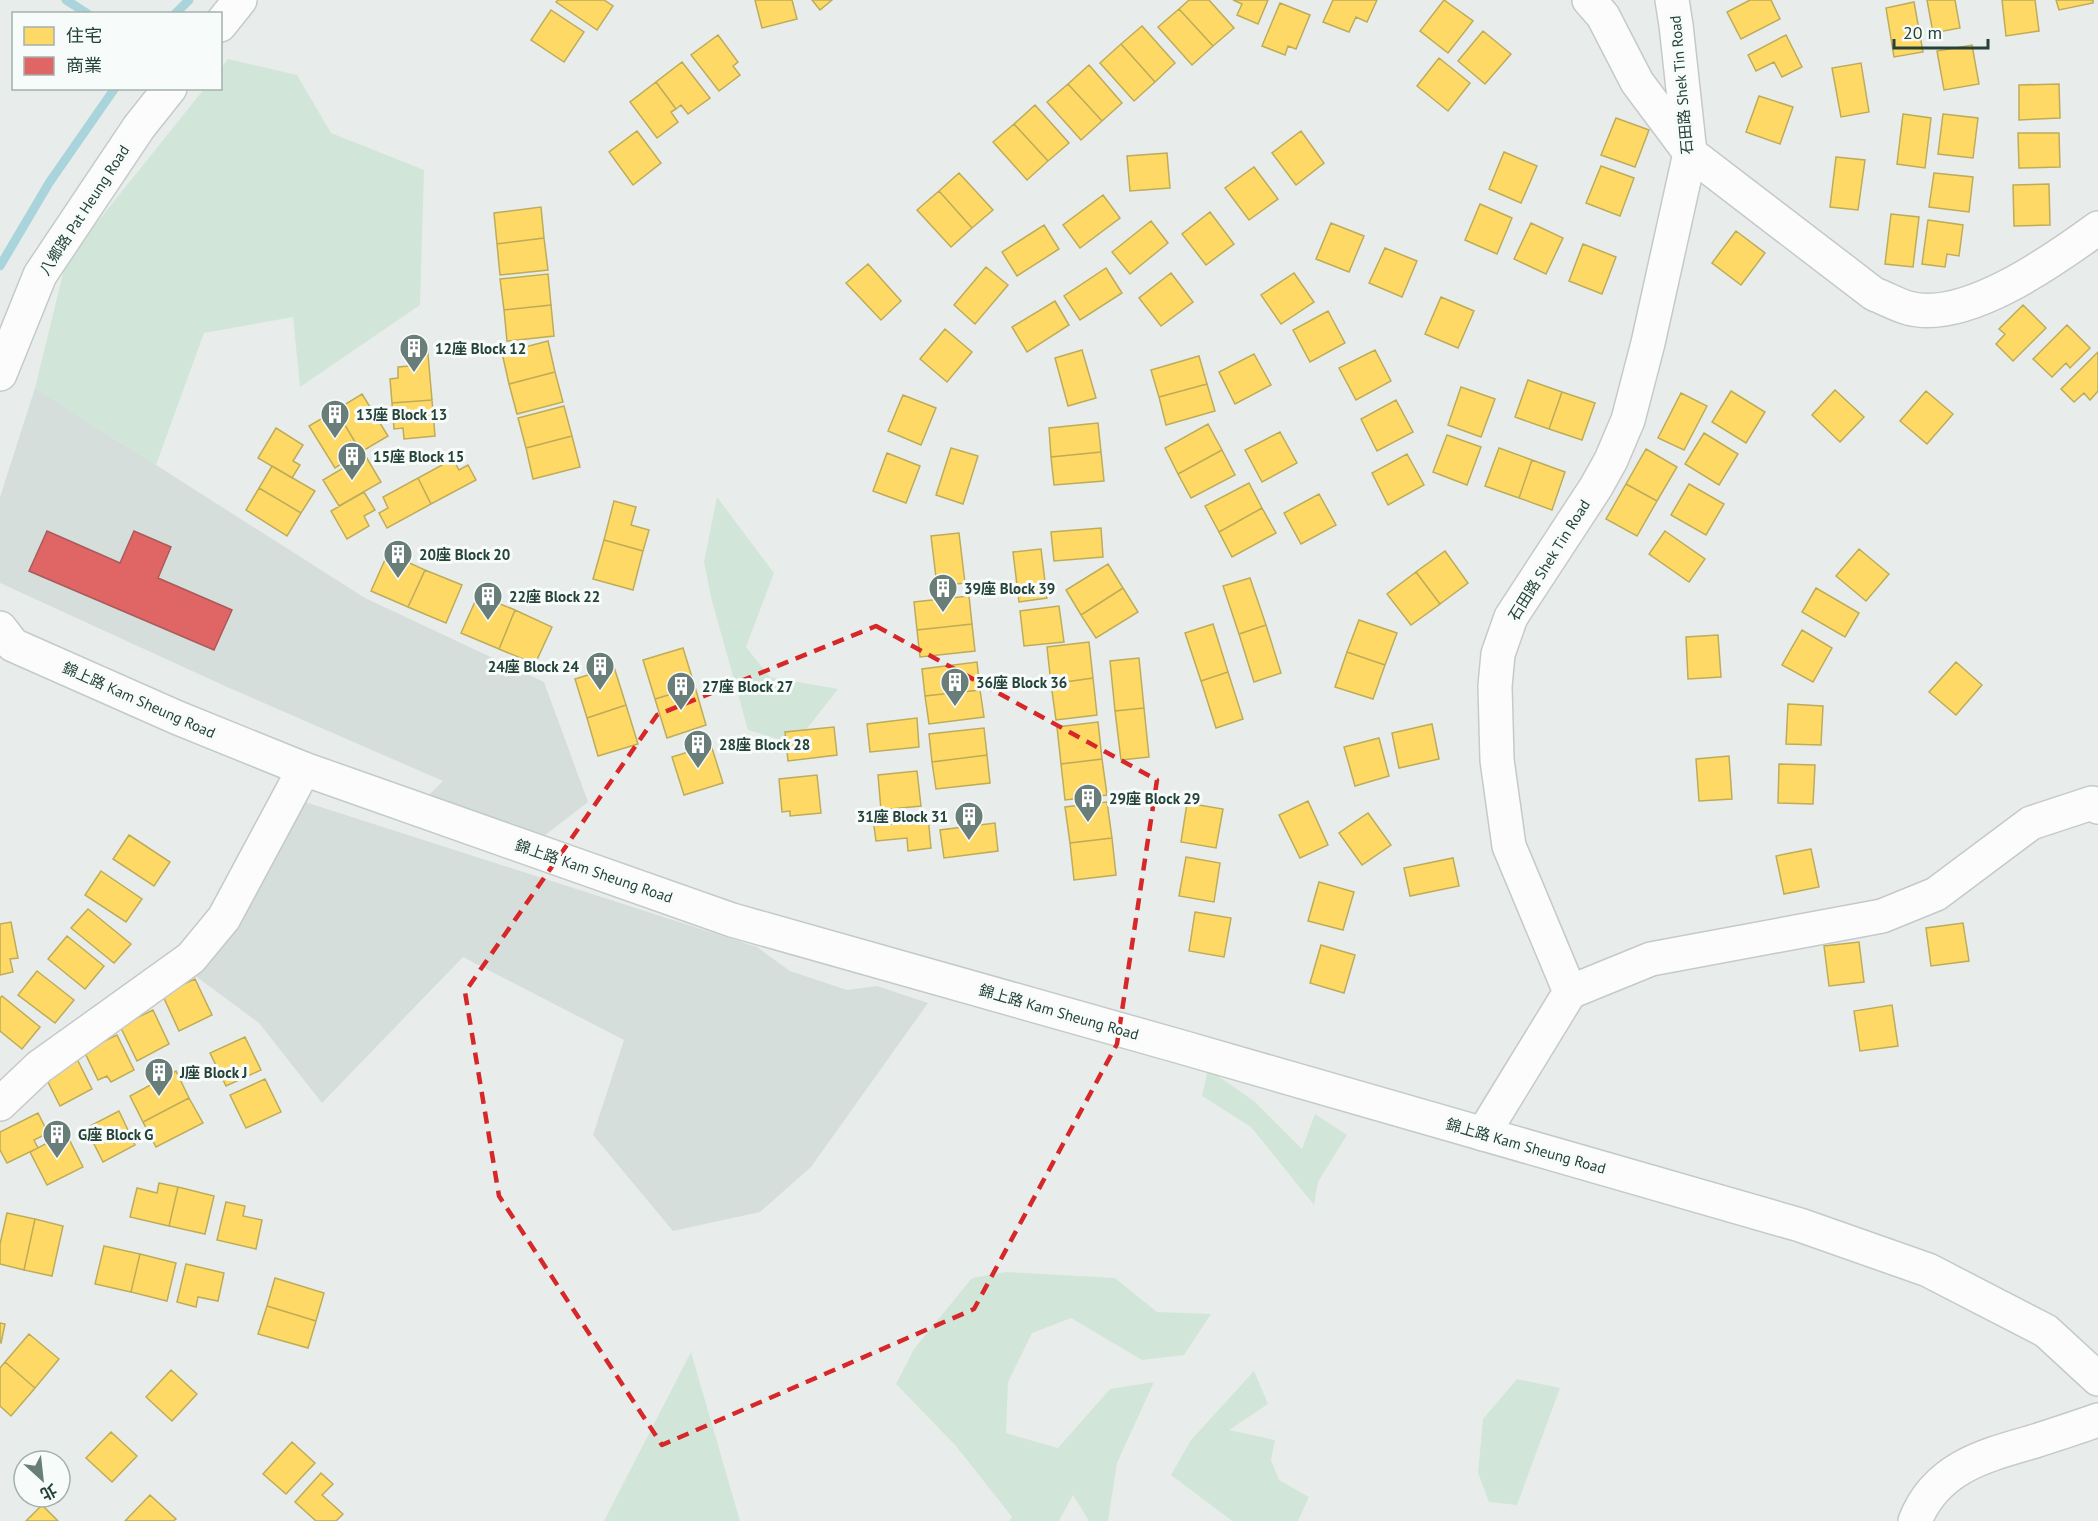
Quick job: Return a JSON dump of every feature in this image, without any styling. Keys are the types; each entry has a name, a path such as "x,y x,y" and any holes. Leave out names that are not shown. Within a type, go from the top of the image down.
{"street":[{"path":"222,22 240,0"},
{"path":"1589,0 1603,16 1637,82 1690,153 1874,294 1909,309 1930,310 1960,306 2027,276 2098,228"},
{"name":"石田路 Shek Tin Road","path":"1570,992 1509,846 1497,760 1495,686 1498,654 1511,617 1601,478 1628,420 1648,343 1690,153 1672,0"},
{"name":"八鄉路 Pat Heung Road","path":"0,374 40,275 139,127 168,90"},
{"name":"錦上路 Kam Sheung Road","path":"4,640 178,718 304,769 732,920 1800,1225 1928,1270 2046,1331 2098,1379"},
{"path":"0,1104 39,1068 191,958 224,918 304,769"},
{"path":"1483,1134 1570,992 1651,959 1882,916 1936,894 2031,823 2092,803 2098,807"},
{"path":"1915,1521 1934,1489 1957,1469 1982,1457 2098,1420"}],"highlighted area":[{"path":"876,626 1157,780 1117,1044 974,1309 662,1445 499,1196 465,992 657,715"}],"shaded area":[{"path":"35,388 365,598 544,682 588,802 544,836 427,797 443,781 227,687 0,583 0,497"},
{"path":"302,801 757,947 790,971 847,990 877,986 928,1003 811,1167 760,1212 673,1231 593,1135 624,1040 463,957 322,1103 259,1023 186,969"}],"green space":[{"path":"228,59 297,75 331,133 424,170 420,305 300,387 293,317 204,333 156,465 35,388 66,261 203,90 222,90 222,67"},
{"path":"717,497 774,573 746,647 770,677 838,689 795,744 748,730 711,597 704,562"},
{"path":"1208,1069 1254,1101 1302,1149 1315,1114 1347,1135 1318,1182 1314,1205 1251,1127 1202,1096"},
{"path":"1006,1272 1115,1278 1157,1312 1211,1314 1184,1355 1142,1360 1071,1318 1032,1333 1008,1382 1006,1433 1058,1448 1110,1389 1154,1382 1117,1463 1108,1521 1089,1521 1073,1495 1059,1521 1009,1521 1012,1517 956,1446 896,1384 914,1349 972,1278"},
{"path":"691,1352 740,1521 604,1521"},
{"path":"1254,1371 1268,1404 1229,1430 1275,1440 1271,1460 1279,1480 1309,1497 1298,1521 1232,1521 1171,1475 1191,1440"},
{"path":"1517,1379 1560,1388 1517,1505 1489,1502 1478,1473 1483,1419"}],"building: 住宅":[{"path":"558,0 604,0 613,6 597,30 556,2"},
{"path":"755,0 792,0 797,19 762,28"},
{"path":"812,0 832,0 820,10"},
{"path":"1189,0 1209,0 1234,28 1213,46 1179,9"},
{"path":"1233,0 1268,0 1258,24 1237,15 1242,4"},
{"path":"1333,0 1377,0 1367,22 1356,17 1349,32 1323,22"},
{"path":"1444,0 1473,21 1448,53 1420,31"},
{"path":"1750,0 1771,0 1780,19 1741,39 1727,12"},
{"path":"1927,0 1955,0 1960,28 1933,33"},
{"path":"2002,0 2035,0 2039,31 2006,36"},
{"path":"2056,0 2093,0 2093,3 2059,10"},
{"path":"1914,2 1923,52 1894,57 1886,8"},
{"path":"1280,3 1310,15 1296,49 1288,46 1285,55 1262,46"},
{"path":"1179,9 1213,46 1192,65 1158,27"},
{"path":"551,10 584,32 564,62 531,40"},
{"path":"1142,26 1175,63 1155,82 1121,44"},
{"path":"1483,31 1511,54 1485,84 1458,61"},
{"path":"718,35 738,62 733,66 740,75 719,91 691,55"},
{"path":"1786,35 1802,67 1782,77 1774,62 1756,71 1748,55"},
{"path":"1121,44 1155,82 1134,101 1100,63"},
{"path":"1972,45 1979,84 1944,90 1937,51"},
{"path":"1439,58 1470,83 1448,111 1417,86"},
{"path":"682,62 710,98 688,114 681,105 676,109 656,82"},
{"path":"1861,63 1869,112 1841,117 1832,68"},
{"path":"1089,65 1122,103 1102,121 1068,84"},
{"path":"656,82 676,109 671,112 678,122 657,138 630,102"},
{"path":"1068,84 1102,121 1081,140 1047,102"},
{"path":"2059,84 2060,118 2019,120 2019,85"},
{"path":"1759,96 1793,107 1780,144 1746,132"},
{"path":"1035,105 1069,143 1048,161 1014,124"},
{"path":"1903,114 1931,118 1925,168 1897,164"},
{"path":"1943,114 1978,118 1973,158 1938,154"},
{"path":"1616,118 1649,130 1635,167 1601,155"},
{"path":"1014,124 1048,161 1027,180 993,142"},
{"path":"637,131 661,163 633,185 609,152"},
{"path":"1301,131 1324,163 1296,185 1272,153"},
{"path":"2018,133 2059,133 2060,167 2019,168"},
{"path":"1504,152 1537,166 1521,203 1489,189"},
{"path":"1167,153 1170,188 1130,191 1127,156"},
{"path":"1836,157 1865,160 1858,210 1830,207"},
{"path":"1601,166 1634,178 1620,216 1586,203"},
{"path":"1254,167 1278,199 1249,220 1225,188"},
{"path":"959,173 993,210 972,228 939,191"},
{"path":"1934,173 1973,177 1969,212 1929,207"},
{"path":"2049,184 2050,225 2014,226 2013,185"},
{"path":"939,191 972,228 951,247 917,210"},
{"path":"1103,195 1120,218 1080,248 1063,225"},
{"path":"1480,204 1512,218 1497,254 1465,240"},
{"path":"541,207 544,238 497,244 494,213"},
{"path":"1210,212 1234,244 1206,265 1182,234"},
{"path":"1891,214 1919,217 1913,267 1885,264"},
{"path":"1928,220 1963,225 1959,256 1947,254 1945,267 1922,264"},
{"path":"1151,221 1168,243 1130,274 1112,252"},
{"path":"1331,223 1364,236 1349,272 1316,259"},
{"path":"1531,223 1563,238 1546,274 1514,259"},
{"path":"1044,225 1059,249 1017,276 1002,252"},
{"path":"1736,231 1765,253 1741,285 1712,263"},
{"path":"544,238 548,270 500,275 497,244"},
{"path":"1583,244 1616,257 1602,294 1569,281"},
{"path":"1385,248 1417,261 1402,297 1369,283"},
{"path":"868,264 901,301 881,320 846,283"},
{"path":"986,267 1008,285 975,324 954,305"},
{"path":"1106,268 1122,293 1080,320 1064,296"},
{"path":"1171,273 1193,302 1161,326 1139,298"},
{"path":"1294,273 1314,302 1281,324 1261,295"},
{"path":"548,274 551,305 504,310 500,279"},
{"path":"1441,297 1474,311 1458,348 1425,334"},
{"path":"1055,301 1069,325 1027,352 1012,327"},
{"path":"551,305 554,336 507,341 504,310"},
{"path":"2023,305 2046,328 2013,361 1996,344 2005,334 1999,329"},
{"path":"1328,311 1345,343 1310,362 1293,330"},
{"path":"2067,325 2090,348 2070,368 2066,363 2052,377 2033,359"},
{"path":"945,329 972,352 947,382 920,359"},
{"path":"548,341 555,372 509,384 502,353"},
{"name":"12座 Block 12","path":"427,343 432,400 392,403 390,379 398,378 398,367 409,366 407,344"},
{"path":"1082,350 1096,398 1068,406 1055,358"},
{"path":"1375,350 1391,381 1356,400 1339,368"},
{"path":"2098,352 2098,391 2090,400 2084,393 2074,402 2061,389"},
{"path":"1254,354 1271,385 1235,404 1219,372"},
{"path":"1199,356 1207,384 1159,397 1151,370"},
{"path":"555,372 563,402 517,414 509,384"},
{"path":"1528,380 1562,392 1549,429 1515,417"},
{"path":"1207,384 1215,411 1166,425 1159,397"},
{"path":"1461,387 1495,399 1481,437 1448,425"},
{"path":"1835,390 1864,417 1840,442 1812,415"},
{"path":"1731,391 1765,412 1746,443 1712,422"},
{"path":"1926,391 1953,414 1927,444 1900,421"},
{"path":"1562,392 1595,403 1582,440 1549,429"},
{"path":"1681,393 1707,406 1684,450 1658,438"},
{"path":"362,394 388,436 361,452 336,410"},
{"path":"903,395 936,408 921,445 888,431"},
{"path":"432,400 435,436 404,439 403,428 394,429 392,403"},
{"path":"1396,400 1413,432 1377,451 1361,419"},
{"path":"564,406 572,436 526,448 518,418"},
{"name":"13座 Block 13","path":"336,410 361,452 335,468 309,426"},
{"path":"1098,423 1101,452 1051,457 1049,428"},
{"path":"1208,424 1222,450 1178,474 1165,448"},
{"path":"276,428 303,445 293,461 300,465 292,478 258,458"},
{"path":"1280,432 1297,463 1262,482 1245,450"},
{"path":"1704,433 1738,454 1719,485 1685,464"},
{"path":"1447,435 1481,447 1467,485 1433,472"},
{"path":"572,436 580,467 533,479 526,448"},
{"path":"951,448 978,456 963,504 936,495"},
{"path":"1499,448 1532,460 1519,498 1485,486"},
{"path":"1646,449 1677,467 1657,501 1626,484"},
{"path":"1222,450 1235,475 1191,498 1178,474"},
{"path":"1101,452 1104,481 1054,485 1051,457"},
{"path":"887,453 920,466 906,503 873,491"},
{"path":"1407,454 1424,485 1388,505 1372,473"},
{"name":"15座 Block 15","path":"365,455 381,482 339,506 323,480"},
{"path":"453,459 459,470 468,465 476,480 431,504 418,478"},
{"path":"1532,460 1565,472 1552,510 1519,498"},
{"path":"272,466 315,491 301,513 259,488"},
{"path":"418,478 431,504 387,528 379,513 388,508 383,497"},
{"path":"1249,483 1262,508 1219,532 1205,506"},
{"path":"1626,484 1657,501 1637,536 1606,519"},
{"path":"1689,484 1724,504 1706,535 1671,515"},
{"path":"259,488 301,513 287,536 246,510"},
{"path":"364,492 375,510 364,516 369,526 347,539 331,511"},
{"path":"1319,494 1336,525 1301,544 1284,513"},
{"path":"614,501 636,507 631,525 649,530 643,551 604,540"},
{"path":"1262,508 1276,533 1232,557 1219,532"},
{"path":"1101,528 1103,557 1054,561 1051,532"},
{"path":"1665,531 1705,559 1689,582 1649,554"},
{"path":"959,533 965,583 937,586 931,536"},
{"path":"604,540 643,551 633,590 593,579"},
{"path":"1041,549 1047,598 1019,602 1013,552"},
{"path":"1859,549 1889,574 1866,601 1836,576"},
{"path":"1445,551 1468,583 1440,604 1416,572"},
{"name":"20座 Block 20","path":"388,553 425,570 408,607 371,591"},
{"path":"1108,564 1123,588 1081,615 1066,590"},
{"path":"425,570 462,585 446,623 408,607"},
{"path":"1416,572 1440,604 1411,625 1387,594"},
{"path":"1250,578 1266,625 1239,634 1223,586"},
{"path":"1123,588 1138,612 1096,638 1081,615"},
{"path":"1816,588 1859,613 1845,637 1802,612"},
{"name":"22座 Block 22","path":"478,595 515,610 499,649 461,633"},
{"name":"39座 Block 39","path":"969,596 972,624 917,630 914,602"},
{"path":"1059,606 1064,642 1024,646 1020,611"},
{"path":"515,610 552,627 535,664 499,649"},
{"path":"1359,620 1397,633 1385,665 1347,652"},
{"path":"972,624 975,651 920,657 917,630"},
{"path":"1213,624 1228,672 1201,681 1185,633"},
{"path":"1266,625 1281,673 1254,682 1239,634"},
{"path":"1802,630 1832,648 1813,682 1782,665"},
{"path":"1718,635 1721,677 1688,679 1686,637"},
{"path":"1089,642 1093,678 1051,684 1047,647"},
{"path":"683,648 695,687 655,699 643,660"},
{"path":"1347,652 1385,665 1373,699 1335,687"},
{"path":"1139,658 1144,708 1115,711 1110,661"},
{"path":"977,662 980,690 925,696 922,669"},
{"path":"1956,662 1982,685 1956,715 1929,692"},
{"name":"24座 Block 24","path":"614,667 626,705 587,718 575,679"},
{"path":"1228,672 1243,719 1216,728 1201,681"},
{"path":"1093,678 1097,715 1056,720 1051,684"},
{"name":"27座 Block 27","path":"695,687 706,725 667,738 655,699"},
{"name":"36座 Block 36","path":"980,690 984,717 929,724 925,696"},
{"path":"1788,704 1823,706 1821,745 1786,744"},
{"path":"626,705 638,744 598,756 587,718"},
{"path":"1144,708 1149,757 1121,760 1115,711"},
{"path":"917,718 919,747 870,752 867,724"},
{"path":"1098,722 1102,759 1061,764 1057,727"},
{"path":"1432,724 1439,759 1399,768 1392,733"},
{"path":"834,727 837,755 788,761 785,732"},
{"path":"984,728 987,755 932,762 929,734"},
{"path":"1379,738 1389,776 1355,786 1344,747"},
{"name":"28座 Block 28","path":"711,745 723,783 684,795 672,757"},
{"path":"987,755 990,783 936,789 932,762"},
{"path":"1729,756 1732,799 1699,801 1696,759"},
{"path":"1102,759 1107,795 1065,800 1061,764"},
{"path":"1779,764 1815,765 1813,804 1778,803"},
{"path":"917,771 921,806 881,810 878,775"},
{"path":"817,775 821,813 790,816 790,811 782,812 779,779"},
{"path":"1308,801 1328,845 1300,858 1279,815"},
{"name":"29座 Block 29","path":"1107,802 1112,838 1070,843 1065,807"},
{"path":"1187,803 1223,809 1216,848 1181,842"},
{"path":"1368,813 1391,845 1362,865 1339,833"},
{"path":"928,816 931,848 908,851 907,838 876,841 874,826 892,824 892,819"},
{"name":"31座 Block 31","path":"995,823 998,851 944,858 940,830"},
{"path":"129,835 170,862 154,886 113,859"},
{"path":"1112,838 1116,875 1074,880 1070,843"},
{"path":"1811,849 1819,887 1784,894 1776,856"},
{"path":"1186,857 1220,863 1214,902 1179,896"},
{"path":"1453,858 1459,886 1410,896 1404,868"},
{"path":"101,871 142,899 126,922 85,895"},
{"path":"1319,882 1354,892 1343,930 1308,921"},
{"path":"88,909 131,944 114,963 71,928"},
{"path":"1195,912 1231,918 1224,957 1189,951"},
{"path":"11,922 18,958 10,959 13,972 0,975 0,924"},
{"path":"1963,923 1969,961 1931,966 1926,928"},
{"path":"67,936 104,966 85,989 48,959"},
{"path":"1859,942 1864,982 1829,986 1824,946"},
{"path":"1321,945 1355,955 1344,993 1310,983"},
{"path":"37,971 74,1000 55,1023 18,995"},
{"path":"195,979 212,1015 179,1031 162,994"},
{"path":"2,996 40,1027 22,1049 0,1031 0,998"},
{"path":"1892,1005 1898,1046 1860,1051 1854,1011"},
{"path":"153,1010 169,1044 137,1061 120,1026"},
{"path":"117,1035 134,1070 111,1082 107,1076 98,1080 84,1051"},
{"path":"245,1037 261,1070 226,1086 210,1053"},
{"path":"75,1055 92,1089 60,1106 43,1072"},
{"name":"J座 Block J","path":"176,1071 189,1098 143,1122 130,1096"},
{"path":"265,1079 281,1112 246,1128 230,1095"},
{"path":"189,1098 203,1123 156,1147 143,1122"},
{"path":"119,1111 135,1145 103,1162 86,1128"},
{"path":"38,1113 48,1133 34,1140 38,1148 7,1163 0,1150 0,1132"},
{"name":"G座 Block G","path":"66,1133 83,1167 47,1185 30,1152"},
{"path":"159,1183 178,1187 169,1226 130,1217 137,1188 157,1193"},
{"path":"178,1187 214,1196 205,1234 169,1226"},
{"path":"226,1202 245,1206 243,1216 262,1220 256,1249 217,1240"},
{"path":"7,1213 35,1219 24,1270 0,1264 0,1244"},
{"path":"35,1219 63,1226 52,1276 24,1270"},
{"path":"104,1246 140,1254 131,1292 95,1284"},
{"path":"140,1254 176,1263 167,1301 131,1292"},
{"path":"186,1264 224,1273 218,1301 198,1297 196,1307 177,1302"},
{"path":"275,1278 324,1293 316,1321 267,1306"},
{"path":"267,1306 316,1321 308,1348 258,1334"},
{"path":"0,1323 5,1324 1,1343 0,1342"},
{"path":"29,1334 59,1359 35,1388 5,1362"},
{"path":"5,1362 35,1388 11,1416 0,1406 0,1368"},
{"path":"171,1370 197,1394 172,1421 146,1397"},
{"path":"111,1432 137,1456 112,1482 86,1458"},
{"path":"292,1442 315,1463 286,1494 263,1474"},
{"path":"321,1473 333,1484 322,1495 343,1514 336,1521 316,1521 295,1502"},
{"path":"150,1495 176,1519 173,1521 125,1521"},
{"path":"38,1509 46,1509 58,1521 26,1521"}],"building: 商業":[{"path":"47,531 120,563 134,531 171,547 158,578 232,610 214,650 29,571"}],"waterway":[{"path":"66,0 85,12"},
{"path":"177,12 189,0"},
{"path":"0,266 49,183 114,90"}],"place":[{"name":"12座 Block 12","path":"414,374"},
{"name":"13座 Block 13","path":"335,440"},
{"name":"15座 Block 15","path":"352,482"},
{"name":"20座 Block 20","path":"398,580"},
{"name":"39座 Block 39","path":"943,614"},
{"name":"22座 Block 22","path":"488,622"},
{"name":"24座 Block 24","path":"600,692"},
{"name":"36座 Block 36","path":"955,708"},
{"name":"27座 Block 27","path":"681,712"},
{"name":"28座 Block 28","path":"698,770"},
{"name":"29座 Block 29","path":"1088,824"},
{"name":"31座 Block 31","path":"969,842"},
{"name":"J座 Block J","path":"159,1098"},
{"name":"G座 Block G","path":"57,1160"}]}
